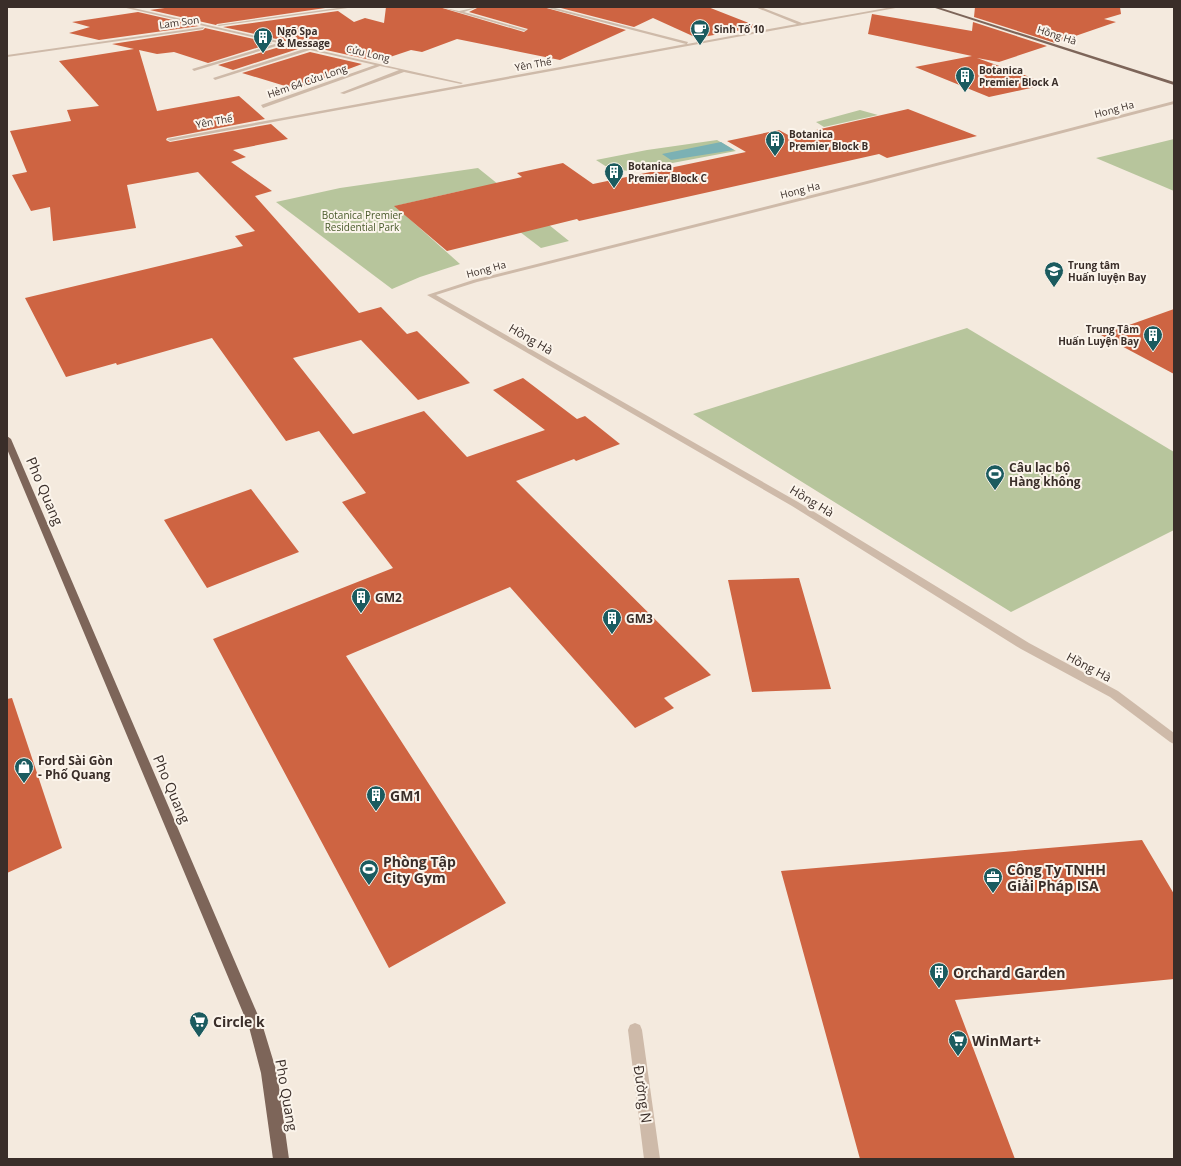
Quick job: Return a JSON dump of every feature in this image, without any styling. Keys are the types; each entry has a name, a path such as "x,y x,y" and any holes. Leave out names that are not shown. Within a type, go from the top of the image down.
{"main road":[{"name":"Hồng Hà","path":"934,7 1174,84"},
{"name":"Pho Quang","path":"7,439 256,1027 269,1073 281,1159"}],"street":[{"name":"Cửu Long","path":"124,7 467,85"},
{"name":"Lam Son","path":"7,56 353,7"},
{"path":"442,7 525,30"},
{"path":"459,12 476,7"},
{"path":"546,7 691,44"},
{"path":"757,7 802,24"},
{"name":"Yên Thế","path":"170,139 899,7"},
{"path":"194,70 282,43"},
{"path":"215,78 309,49"},
{"name":"Hẻm 64 Cửu Long","path":"263,106 380,65"},
{"path":"342,93 404,70"},
{"name":"Hồng Hà","path":"1174,102 861,184 475,281 430,295 795,504 1026,646 1114,694 1174,739"},
{"name":"Đường N","path":"635,1030 652,1159"}],"green space":[{"path":"860,110 878,115 824,127 816,122"},
{"path":"1174,139 1174,191 1096,158"},
{"path":"717,140 736,151 630,171 610,169 596,160 647,150"},
{"name":"Botanica Premier Residential Park","path":"478,168 569,241 541,248 465,190 395,206 460,264 420,277 392,289 276,202 340,188"},
{"name":"Câu lạc bộ Hàng không","path":"967,328 1174,452 1174,530 1011,612 693,414"}],"water":[{"path":"721,142 734,150 671,160 662,154"}],"building":[{"path":"172,7 332,7 216,25 150,10"},
{"path":"386,7 439,7 524,32 528,29 469,12 479,7 543,7 626,30 560,60 457,39 422,52 411,50 390,57 385,55 371,60 223,27 338,11 354,22 365,18 384,23"},
{"path":"557,7 708,7 759,27 697,38 653,18 634,27"},
{"path":"975,7 1120,7 1121,14 1104,19 1116,22 1055,43 974,17"},
{"path":"138,12 199,26 99,40 69,33 90,27 72,22"},
{"path":"872,14 972,31 973,22 1047,46 999,62 977,58 1049,84 989,97 915,67 972,56 868,34"},
{"path":"205,28 272,43 208,63 174,52 157,54 139,50 157,111 239,96 265,119 167,138 166,140 170,142 271,124 288,139 233,150 246,157 231,162 272,191 255,196 359,313 381,307 407,334 417,331 470,383 418,400 361,340 293,358 353,434 424,411 467,457 545,430 493,390 523,378 577,419 585,416 620,444 576,461 574,459 516,481 711,675 664,698 674,708 635,728 510,587 346,656 506,903 389,968 213,639 393,568 342,502 366,493 319,431 286,441 212,338 117,365 116,363 66,377 25,298 243,246 235,236 255,231 198,172 127,185 136,228 53,241 50,207 31,211 12,175 27,172 10,131 71,121 67,110 99,106 59,61 134,49 112,44 203,30"},
{"path":"283,46 298,49 233,70 218,65"},
{"path":"310,52 362,64 295,89 242,73"},
{"path":"908,109 977,136 887,158 879,154 579,221 577,219 447,251 394,206 522,177 517,173 563,163 593,184 746,152 727,141 779,130 790,136"},
{"name":"Trung Tâm Huấn Luyện Bay","path":"1174,309 1174,374 1101,335"},
{"path":"251,489 299,552 207,588 164,520"},
{"path":"799,578 831,689 752,692 728,580"},
{"name":"Ford Sài Gòn - Phổ Quang","path":"12,698 62,848 7,873 7,699"},
{"name":"Orchard Garden","path":"1142,840 1174,894 1174,979 955,1000 1015,1159 860,1159 781,871"}],"place":[{"name":"Sinh Tố 10","path":"700,46"},
{"name":"Ngõ Spa & Message","path":"263,54"},
{"name":"Botanica Premier Block A","path":"965,93"},
{"name":"Botanica Premier Block B","path":"775,157"},
{"name":"Botanica Premier Block C","path":"614,189"},
{"name":"Trung tâm Huấn luyện Bay","path":"1054,288"},
{"name":"Trung Tâm Huấn Luyện Bay","path":"1153,352"},
{"name":"Câu lạc bộ Hàng không","path":"995,491"},
{"name":"GM2","path":"361,614"},
{"name":"GM3","path":"612,635"},
{"name":"Ford Sài Gòn - Phổ Quang","path":"24,784"},
{"name":"GM1","path":"376,812"},
{"name":"Phòng Tập City Gym","path":"369,886"},
{"name":"Công Ty TNHH Giải Pháp ISA","path":"993,894"},
{"name":"Orchard Garden","path":"939,989"},
{"name":"Circle k","path":"199,1038"},
{"name":"WinMart+","path":"958,1057"}]}
